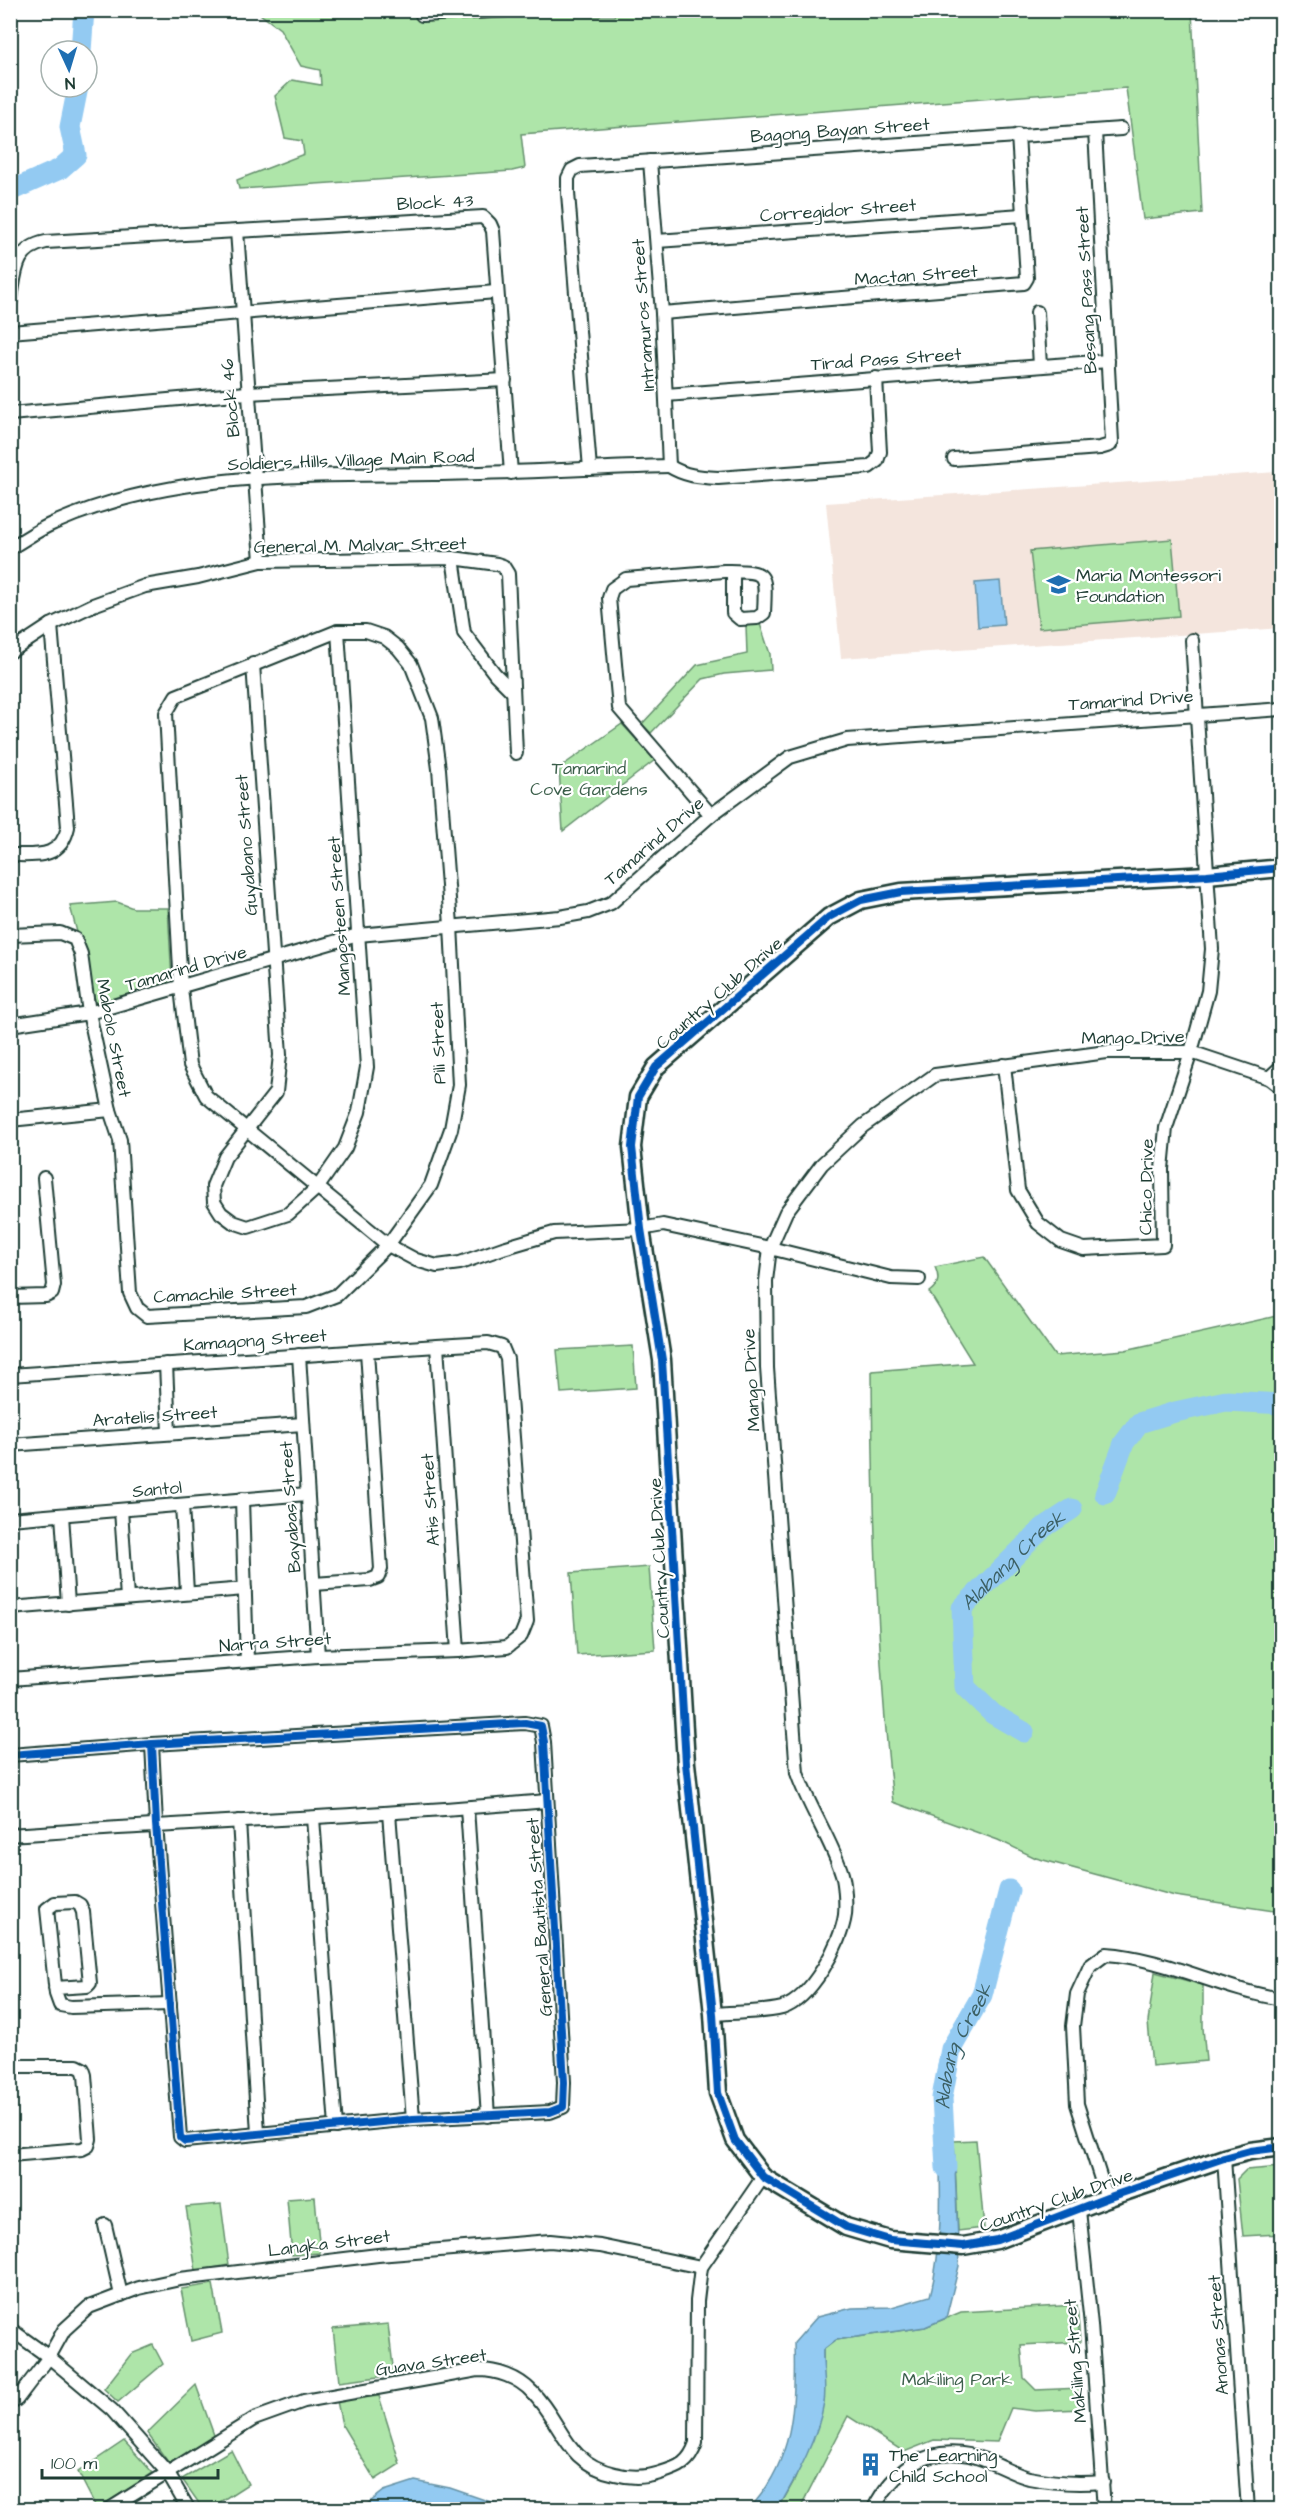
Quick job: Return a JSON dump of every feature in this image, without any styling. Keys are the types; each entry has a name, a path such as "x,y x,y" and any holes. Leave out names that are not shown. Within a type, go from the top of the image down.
{"street":[{"path":"421,10 422,15 508,10"},
{"name":"Bagong Bayan Street","path":"590,469 568,178 572,170 580,166 1121,129"},
{"name":"Besang Pass Street","path":"954,459 1100,448 1110,445 1113,436 1095,131"},
{"name":"Mactan Street","path":"662,313 1024,283 1027,278 1018,135"},
{"name":"Intramuros Street","path":"650,161 662,313 669,466"},
{"name":"Corregidor Street","path":"657,241 1022,215"},
{"name":"Block 43","path":"237,231 483,218 490,224 493,231 511,473"},
{"path":"10,304 19,260 28,248 37,244 237,231"},
{"name":"Block 46","path":"237,231 241,314 261,561"},
{"path":"10,332 496,292"},
{"path":"1037,312 1040,366"},
{"name":"Tirad Pass Street","path":"666,395 1108,361"},
{"path":"669,466 694,477 718,478 869,467 877,461 880,452 876,378"},
{"path":"10,414 247,393 504,380"},
{"name":"Soldiers Hills Village Main Road","path":"12,544 52,524 102,504 143,493 256,477 511,473 669,466"},
{"path":"453,558 464,633 495,674 513,692"},
{"name":"General M. Malvar Street","path":"10,652 51,626 93,604 145,586 198,577 261,561 453,558 497,564 506,570 516,753"},
{"path":"711,815 620,708 609,598 612,589 626,579 733,572"},
{"path":"10,855 40,855 53,851 62,845 68,827 51,626"},
{"name":"Pili Street","path":"338,631 366,632 384,637 398,648 411,664 432,718 439,769 451,925 459,1084 451,1129 431,1185 388,1245 207,1096 190,1065 181,988 166,713 176,696 338,631"},
{"name":"Mangosteen Street","path":"318,1187 345,1148 359,1113 367,1067 338,631"},
{"name":"Chico Drive","path":"1004,1065 1018,1190 1038,1223 1061,1242 1084,1249 1163,1245 1162,1169 1166,1128 1208,990 1212,949 1192,640"},
{"name":"Guyabano Street","path":"253,664 280,1055 276,1092 225,1157 213,1186 214,1202 220,1213 232,1222 248,1227 288,1214 318,1187"},
{"name":"Tamarind Drive","path":"10,1025 89,1014 272,962 358,934 588,912 611,903 711,815 790,757 847,740 1198,713 1281,709"},
{"name":"Country Club Drive","path":"1281,867 1207,875 901,891 861,900 829,917 656,1067 638,1097 632,1147 641,1229 662,1360 686,1763 713,2014 718,2093 724,2115 735,2140 763,2177 846,2227 890,2241 963,2246 997,2240 1107,2198 1224,2158 1250,2151 1281,2147"},
{"name":"Mabolo Street","path":"10,935 60,933 75,939 81,954 89,1014 110,1110 10,1120"},
{"name":"Mango Drive","path":"713,2014 783,2007 795,2000 813,1985 839,1939 845,1915 843,1876 797,1773 767,1368 766,1281 770,1248 786,1212 822,1164 863,1126 935,1075 1107,1052 1191,1052 1269,1078 1281,1088"},
{"path":"1269,1078 1281,1066"},
{"name":"Camachile Street","path":"110,1110 120,1140 130,1293 137,1308 147,1316 306,1307 337,1295 388,1245"},
{"path":"10,1297 46,1296 52,1293 54,1286 44,1178"},
{"path":"388,1245 416,1260 438,1266 460,1263 554,1233 641,1229 663,1225 770,1248 891,1278 919,1279"},
{"name":"Kamagong Street","path":"10,1375 489,1343 502,1347 507,1359 527,1621"},
{"name":"Atis Street","path":"437,1346 458,1651"},
{"path":"314,1584 370,1580 378,1577 381,1569 366,1351"},
{"name":"Bayabas Street","path":"299,1355 318,1656"},
{"path":"166,1364 169,1433"},
{"name":"Aratelis Street","path":"10,1445 303,1424"},
{"name":"Santol","path":"10,1519 307,1494"},
{"path":"242,1500 247,1661"},
{"path":"182,1505 187,1592"},
{"path":"121,1510 127,1598"},
{"path":"62,1515 68,1604"},
{"path":"10,1608 245,1589"},
{"name":"Narra Street","path":"10,1680 318,1656 507,1647 521,1636 527,1621"},
{"name":"General Bautista Street","path":"152,1744 525,1723 541,1726 544,1742 565,2092 563,2107 550,2112 488,2116"},
{"path":"10,1755 152,1744 180,2138 185,2141 413,2119 488,2116 467,1808"},
{"path":"10,1835 156,1824 313,1818 546,1801"},
{"path":"389,1813 413,2119"},
{"path":"313,1818 336,2127"},
{"path":"239,1821 258,2133"},
{"path":"56,1988 87,1986 90,1983 83,1912 80,1905 75,1902 55,1903 46,1909 56,1988 59,2002 68,2007 170,2004"},
{"path":"1107,2198 1077,2104 1073,2026 1077,1994 1090,1966 1106,1954 1129,1956 1207,1981 1281,1999"},
{"path":"10,2066 77,2066 83,2069 90,2139 88,2146 82,2149 10,2155"},
{"name":"Anonas Street","path":"1224,2158 1248,2510"},
{"name":"Guava Street","path":"108,2510 254,2419 304,2401 478,2370 496,2370 532,2391 572,2449 588,2464 603,2472 625,2476 649,2476 678,2468 691,2456 696,2443 697,2301 701,2267 763,2177"},
{"name":"Makiling Street","path":"1079,2210 1091,2325 1104,2510"},
{"path":"105,2225 121,2295"},
{"name":"Langka Street","path":"10,2404 17,2399 49,2356 64,2330 88,2307 139,2288 180,2279 378,2255 550,2241 600,2246 701,2267"},
{"path":"10,2329 49,2356 112,2410 167,2472 189,2510"},
{"path":"873,2510 881,2493 907,2465 937,2454 970,2455 1028,2477 1069,2484 1102,2482"}],"shaded area":[{"name":"Maria Montessori Foundation","path":"1277,472 1282,543 1281,628 841,658 826,503"}],"green space":[{"path":"585,10 586,16 614,16 617,10 1192,11 1202,213 1143,219 1126,88 521,134 525,168 512,171 239,189 237,180 304,154 302,141 285,138 275,96 292,80 321,85 320,70 301,66 280,29 260,14 269,11"},
{"path":"1172,539 1179,616 1039,628 1030,551"},
{"path":"760,624 770,654 771,670 724,674 703,679 651,733 642,724 697,665 747,654 746,625"},
{"name":"Tamarind Cove Gardens","path":"622,724 655,760 563,831 559,768"},
{"path":"117,902 133,908 168,908 172,982 96,1003 70,906"},
{"path":"984,1257 1055,1356 1125,1350 1281,1315 1281,1912 1175,1896 1036,1858 998,1840 893,1802 883,1695 877,1587 872,1371 973,1363 929,1292 938,1281 935,1267"},
{"path":"633,1346 636,1388 561,1393 557,1350"},
{"path":"649,1567 655,1650 577,1655 571,1573"},
{"path":"1155,1972 1203,1985 1206,2061 1152,2066 1148,2022"},
{"path":"976,2140 984,2228 958,2231 954,2141"},
{"path":"1281,2167 1281,2234 1243,2236 1237,2179 1246,2170"},
{"path":"315,2197 320,2253 292,2255 287,2199"},
{"path":"221,2204 229,2265 196,2271 186,2207"},
{"path":"213,2284 222,2333 191,2341 181,2289"},
{"name":"Makiling Park","path":"1077,2305 1080,2342 1021,2345 1024,2378 1036,2390 1080,2388 1082,2409 1035,2411 1011,2408 997,2442 934,2440 904,2452 848,2416 800,2509 778,2510 795,2479 824,2401 823,2350 836,2340 925,2327 961,2312"},
{"path":"388,2324 394,2375 339,2382 333,2329"},
{"path":"153,2345 163,2364 118,2402 104,2389 131,2354"},
{"path":"196,2385 215,2438 171,2466 147,2433"},
{"path":"379,2396 400,2464 375,2480 342,2425 337,2401"},
{"path":"124,2441 153,2473 97,2509 78,2472"},
{"path":"231,2450 248,2484 209,2509 203,2509 182,2479"}],"water":[{"path":"1000,581 1004,625 978,627 975,583"},
{"path":"939,2140 954,2141 959,2266 946,2318 925,2327 836,2340 823,2350 824,2402 817,2430 806,2457 778,2509 748,2510 775,2473 789,2432 794,2389 794,2343 817,2317 852,2308 892,2307 930,2296 939,2238"},
{"path":"415,2481 450,2488 511,2509 444,2510 423,2505 402,2509 361,2509 384,2491"}],"waterway":[{"path":"82,39 84,10"},
{"path":"10,191 60,169 76,155 70,127 76,99"},
{"name":"Alabang Creek","path":"1105,1494 1124,1443 1139,1423 1175,1412 1226,1401 1282,1404"},
{"name":"Alabang Creek","path":"1024,1732 993,1714 965,1687 962,1608 1043,1528 1072,1509"},
{"name":"Alabang Creek","path":"946,2168 942,2098 951,2049 982,1995 1009,1890"}],"cycle path":[{"path":"1282,868 1207,875 901,892 861,900 829,917 656,1067 638,1097 632,1147 641,1229 662,1360 686,1763 713,2014 718,2093 735,2140 763,2177 846,2227 890,2240 963,2246 997,2240 1107,2198 1224,2158 1250,2151 1282,2147"},
{"path":"10,1755 152,1744 525,1723 541,1726 544,1742 564,2082 563,2107 550,2112 413,2119 185,2141 180,2137 152,1744"}],"place":[{"name":"Maria Montessori Foundation","path":"1058,585"},
{"name":"The Learning Child School","path":"871,2465"}]}
